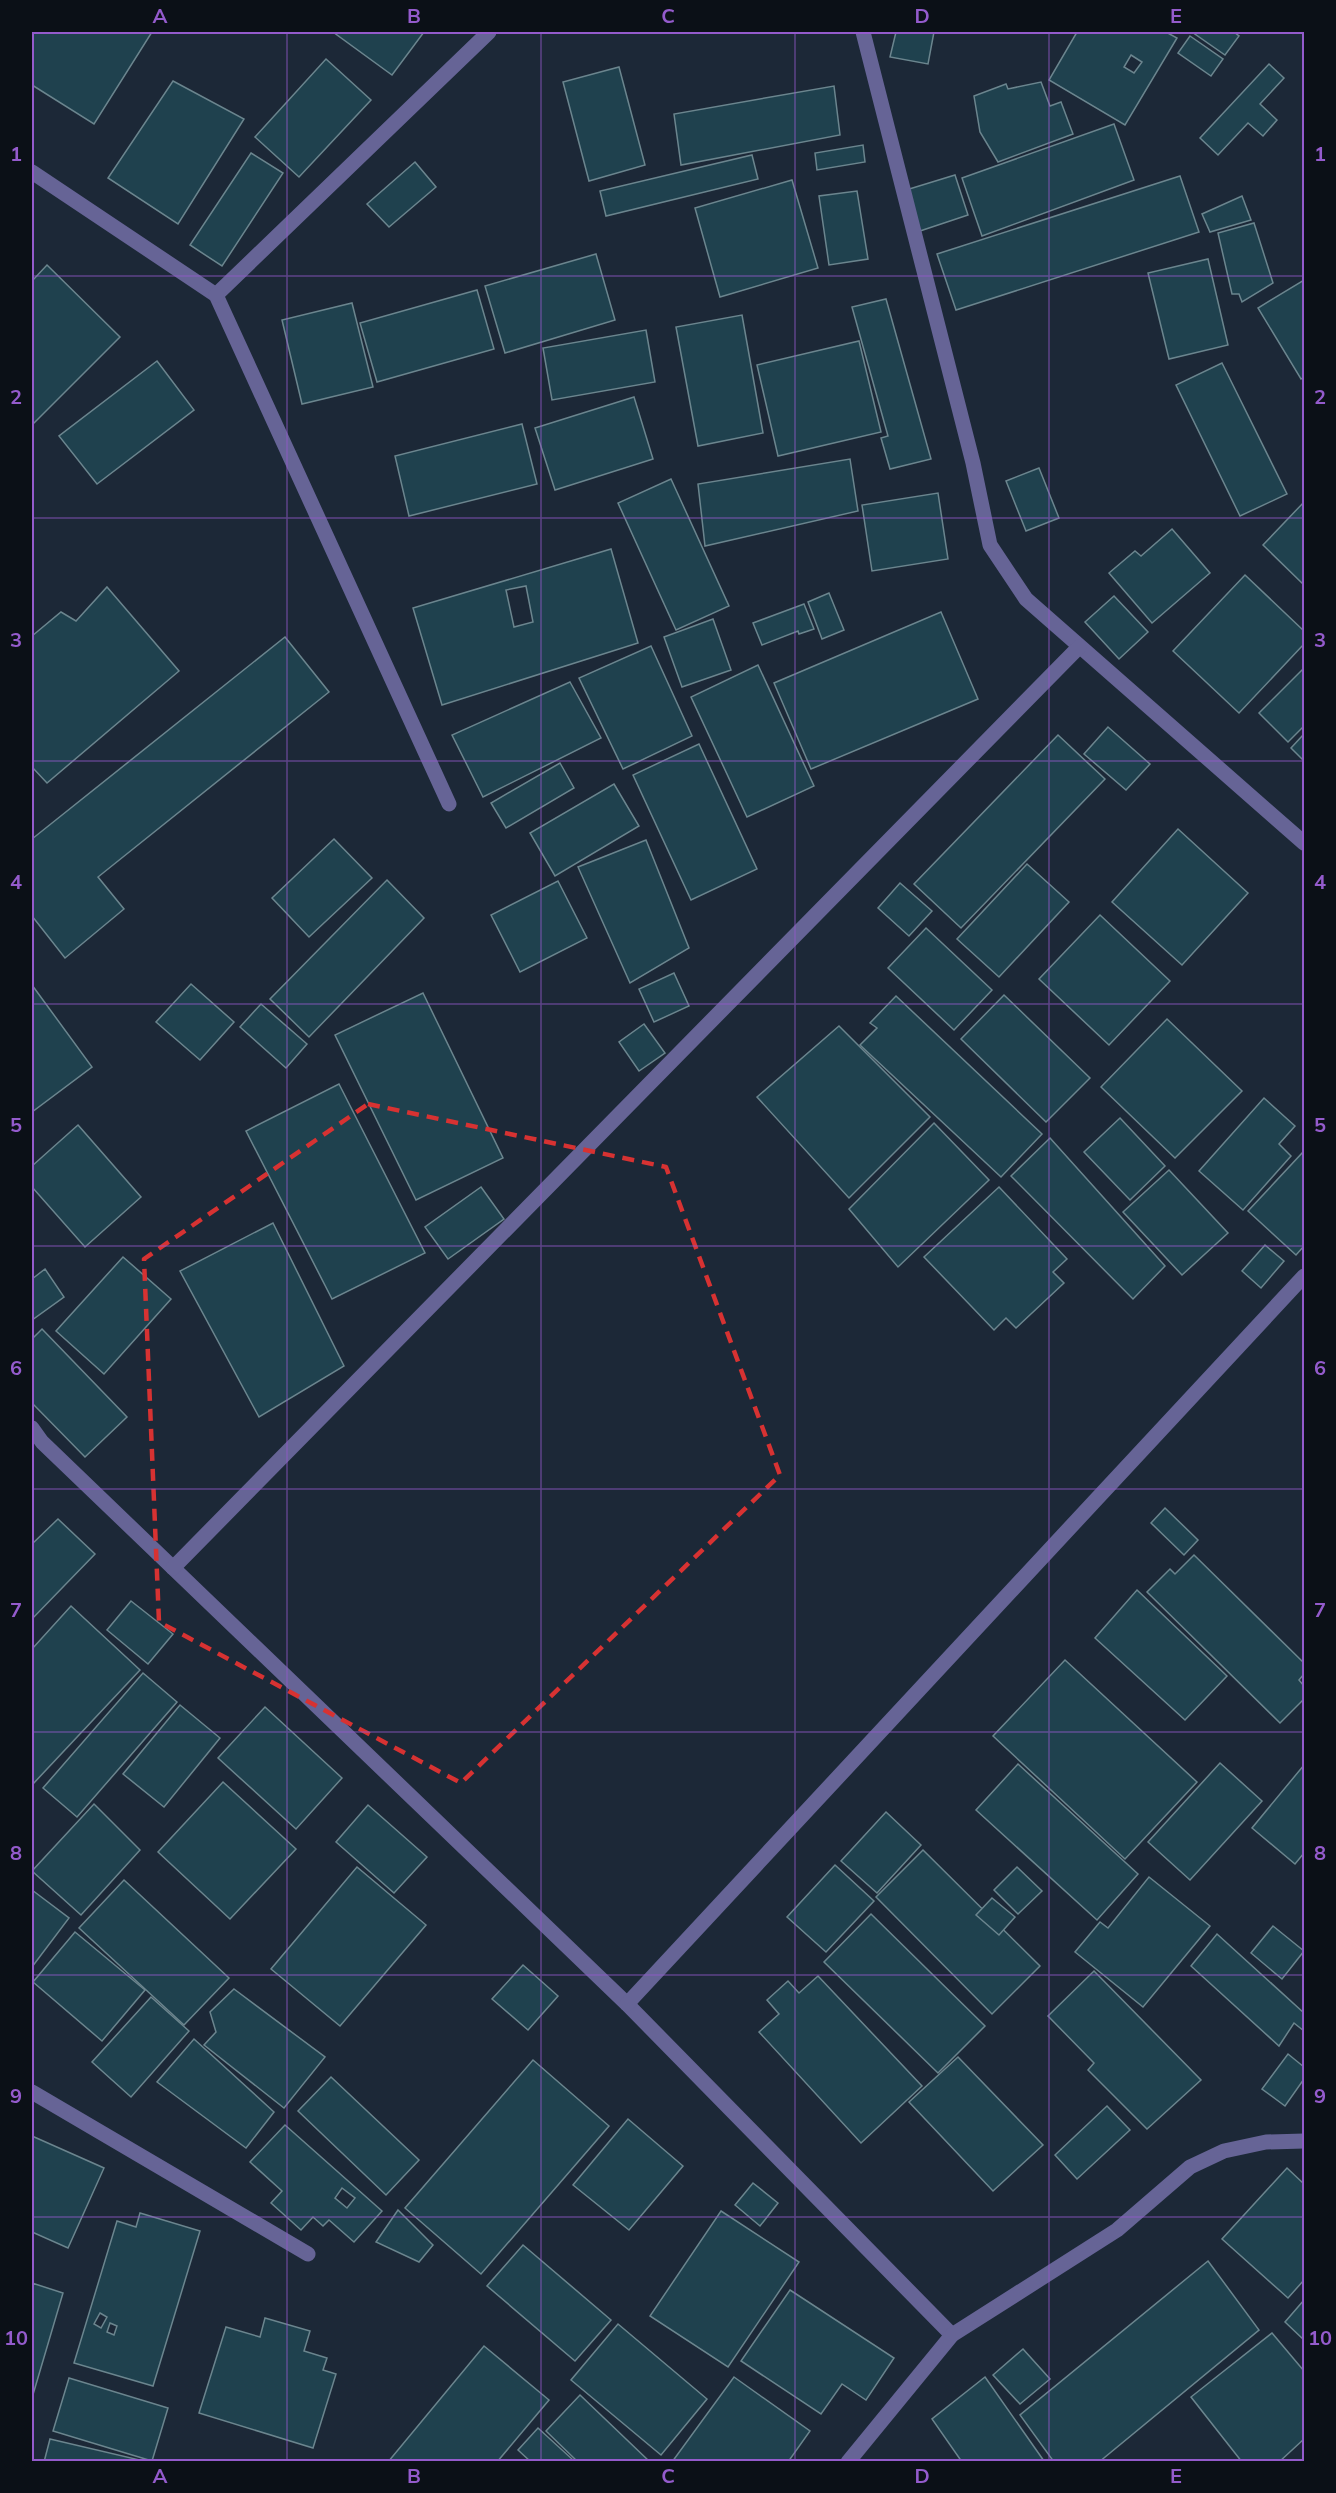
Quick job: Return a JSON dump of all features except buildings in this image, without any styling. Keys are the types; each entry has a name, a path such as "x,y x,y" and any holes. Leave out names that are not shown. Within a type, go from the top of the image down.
{"street":[{"path":"216,295 489,32"},
{"path":"863,32 973,463 990,545 1026,599 1305,843"},
{"path":"32,172 216,295 449,804"},
{"path":"173,1568 1080,647"},
{"path":"627,2004 1305,1276"},
{"path":"32,1428 37,1448 173,1568 627,2004 952,2335"},
{"path":"32,2092 308,2254"},
{"path":"848,2462 952,2335 1117,2230 1190,2167 1224,2151 1266,2142 1305,2141"}],"highlighted area":[{"path":"368,1104 666,1167 780,1475 461,1783 159,1622 144,1259"}]}
